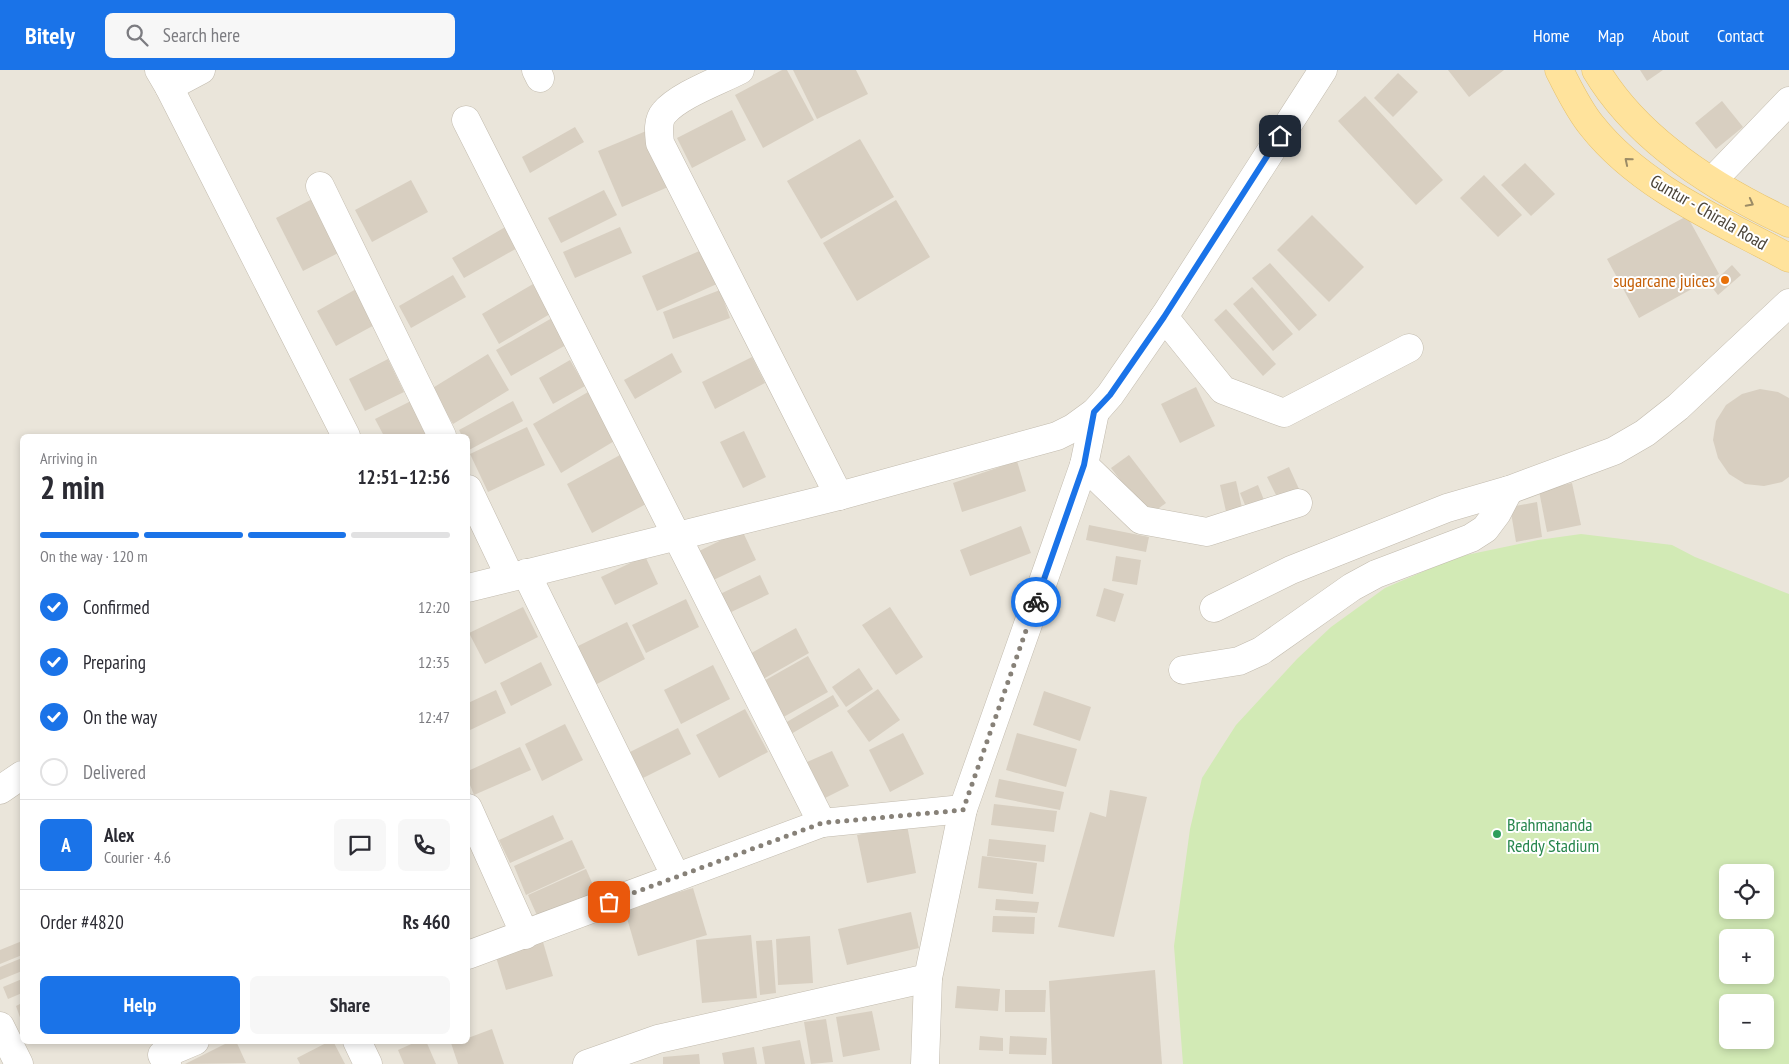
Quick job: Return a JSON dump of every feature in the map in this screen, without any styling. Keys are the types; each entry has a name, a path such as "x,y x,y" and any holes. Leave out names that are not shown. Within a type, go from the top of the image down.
{"main road":[{"name":"Guntur - Chirala Road","path":"1559,70 1592,126 1630,163 1658,186 1789,258"},
{"name":"Guntur - Chirala Road","path":"1596,70 1620,104 1668,151 1746,201 1789,223"}],"street":[{"path":"201,70 164,78 345,434"},
{"path":"740,70 683,99 663,113 658,127 660,144 839,496"},
{"path":"470,587 839,496 1057,436 1073,428 1094,412 1110,395 1164,317 1323,70"},
{"path":"1713,180 1789,101"},
{"path":"466,120 822,823"},
{"path":"320,186 441,434"},
{"path":"1214,608 1291,570 1447,508 1509,490 1614,451 1645,433 1678,407 1789,303"},
{"path":"1164,317 1223,390 1284,412 1409,348"},
{"path":"925,1064 928,978 963,810 1084,465 1094,412"},
{"path":"1084,465 1142,520 1188,529 1207,532 1298,503"},
{"path":"1182,670 1239,661 1254,654 1352,587 1376,574 1471,538 1485,528 1497,513 1509,490"},
{"path":"470,492 518,575 676,877"},
{"path":"0,790 20,775"},
{"path":"470,954 822,823 963,810"},
{"path":"470,812 525,934"},
{"path":"587,1064 658,1039 928,978"},
{"path":"0,1026 18,1064"},
{"path":"166,1064 162,1055 189,1044"},
{"path":"358,1044 368,1064"}],"shaded area":[{"path":"0,70 1789,70 1789,1064 0,1064"}],"green space":[{"name":"Brahmananda Reddy Stadium","path":"1581,534 1672,545 1695,557 1789,594 1789,1064 1183,1064 1174,946 1190,829 1202,778 1236,725 1297,659 1331,627 1385,588 1457,557 1538,540"}],"building":[{"path":"782,70 787,70 814,120 763,148 735,95"},
{"path":"793,70 856,70 868,94 817,119"},
{"path":"1448,70 1504,70 1469,97"},
{"path":"1640,70 1663,70 1647,81"},
{"path":"1398,73 1418,92 1393,117 1374,98"},
{"path":"1365,96 1443,180 1416,205 1338,121"},
{"path":"1722,101 1743,127 1716,149 1695,123"},
{"path":"732,110 746,140 692,168 677,138"},
{"path":"575,127 584,142 530,173 522,157"},
{"path":"651,129 675,184 622,207 598,151"},
{"path":"860,139 894,197 821,239 787,181"},
{"path":"1525,163 1555,194 1531,216 1501,185"},
{"path":"1484,175 1522,215 1498,237 1460,198"},
{"path":"411,180 428,212 372,242 355,210"},
{"path":"604,190 617,215 561,243 548,218"},
{"path":"316,197 344,250 303,271 276,218"},
{"path":"896,200 930,257 857,301 823,243"},
{"path":"1312,215 1364,267 1329,302 1277,250"},
{"path":"1687,216 1719,274 1639,318 1607,259"},
{"path":"507,226 519,247 464,278 452,258"},
{"path":"620,227 632,253 575,278 563,252"},
{"path":"704,249 719,283 657,311 642,276"},
{"path":"1270,263 1317,315 1299,331 1252,278"},
{"name":"sugarcane juices","path":"1732,265 1741,275 1718,295 1710,285"},
{"path":"453,275 466,297 411,328 399,306"},
{"path":"533,284 550,314 499,344 482,314"},
{"path":"1252,287 1293,334 1273,351 1233,304"},
{"path":"358,288 378,323 336,346 317,311"},
{"path":"720,290 730,318 673,339 663,312"},
{"path":"1226,309 1276,364 1263,376 1214,320"},
{"path":"552,318 566,345 511,376 496,350"},
{"path":"672,353 682,372 635,399 624,380"},
{"path":"488,354 509,390 453,424 431,389"},
{"path":"752,357 765,383 715,409 702,382"},
{"path":"388,359 404,392 365,411 349,379"},
{"path":"570,360 585,386 553,404 539,378"},
{"path":"1196,387 1215,426 1180,443 1161,404"},
{"path":"1760,389 1778,392 1789,398 1789,477 1782,482 1764,486 1745,484 1729,474 1718,458 1713,440 1716,421 1726,405 1742,394"},
{"path":"588,392 616,440 561,473 533,424"},
{"path":"413,400 430,434 383,434 375,419"},
{"path":"513,401 523,421 470,449 470,434 461,434 459,430"},
{"path":"527,427 545,465 488,492 470,454"},
{"path":"744,431 766,477 743,488 720,442"},
{"path":"620,455 646,504 592,533 567,484"},
{"path":"1129,455 1166,503 1148,516 1111,468"},
{"path":"1017,461 1026,491 962,512 953,483"},
{"path":"1289,467 1299,489 1278,499 1267,477"},
{"path":"1236,481 1243,512 1227,516 1220,485"},
{"path":"1572,483 1581,525 1547,532 1539,491"},
{"path":"1258,485 1266,505 1248,512 1240,493"},
{"path":"1537,502 1542,537 1516,542 1510,507"},
{"path":"1089,525 1149,537 1146,552 1086,540"},
{"path":"1021,526 1031,553 970,576 960,550"},
{"path":"742,530 756,560 707,583 693,554"},
{"path":"645,556 658,584 615,605 601,577"},
{"path":"1116,556 1141,560 1137,585 1112,581"},
{"path":"760,575 769,594 727,614 718,595"},
{"path":"1104,588 1124,594 1115,622 1096,616"},
{"path":"686,599 699,627 646,653 632,625"},
{"path":"523,607 538,637 485,664 470,633"},
{"path":"890,607 923,657 896,675 862,625"},
{"path":"627,622 645,659 595,685 576,647"},
{"path":"796,628 809,653 760,681 746,656"},
{"path":"808,656 828,692 780,719 760,683"},
{"path":"541,662 552,685 511,706 500,683"},
{"path":"713,665 730,699 681,724 664,690"},
{"path":"859,668 873,689 846,707 832,687"},
{"path":"878,689 900,720 869,742 847,711"},
{"path":"496,690 506,713 470,730 470,702"},
{"path":"1044,691 1091,707 1080,741 1033,725"},
{"path":"833,695 839,706 791,734 785,723"},
{"path":"745,709 768,752 719,778 696,735"},
{"path":"565,724 583,760 542,781 525,744"},
{"path":"678,728 691,754 643,778 630,752"},
{"path":"903,733 924,774 890,792 869,750"},
{"path":"1017,733 1077,749 1066,787 1006,770"},
{"path":"520,747 531,770 474,795 470,785 470,770"},
{"path":"832,751 849,786 825,798 807,762"},
{"path":"999,779 1064,792 1060,810 995,797"},
{"path":"1110,790 1147,797 1114,937 1058,927 1090,812 1106,817"},
{"path":"994,804 1057,811 1054,832 991,825"},
{"path":"553,815 564,839 510,863 499,840"},
{"path":"907,825 916,873 867,883 857,835"},
{"path":"989,839 1046,845 1044,862 987,856"},
{"path":"572,840 585,868 526,895 514,866"},
{"path":"982,856 1037,863 1033,894 978,888"},
{"path":"586,869 597,894 539,920 528,895"},
{"path":"693,888 707,935 638,956 624,908"},
{"path":"996,899 1039,902 1037,913 995,910"},
{"path":"911,912 919,948 847,965 838,929"},
{"path":"993,916 1035,917 1034,934 992,932"},
{"path":"751,935 757,998 702,1003 696,940"},
{"path":"810,936 813,983 778,985 776,939"},
{"path":"772,940 776,993 760,995 756,941"},
{"path":"20,942 20,956 0,964 0,950"},
{"path":"543,942 553,976 506,990 496,957"},
{"path":"20,959 20,972 0,980 0,967"},
{"path":"1155,970 1162,1064 1052,1064 1049,981"},
{"path":"20,980 20,994 8,999 3,987"},
{"path":"957,986 1000,989 998,1011 955,1008"},
{"path":"1005,990 1046,990 1045,1012 1005,1012"},
{"path":"20,1004 20,1017 16,1006"},
{"path":"872,1011 880,1050 843,1057 836,1017"},
{"path":"826,1019 833,1062 811,1064 804,1022"},
{"path":"492,1029 504,1064 458,1064 451,1044 470,1044 470,1037"},
{"path":"980,1036 1003,1038 1003,1051 979,1050"},
{"path":"1010,1036 1047,1038 1046,1055 1009,1054"},
{"path":"800,1040 805,1064 765,1064 762,1047"},
{"path":"225,1044 237,1044 246,1063 185,1064"},
{"path":"324,1044 335,1044 345,1064 300,1064 297,1058"},
{"path":"411,1044 427,1044 436,1064 404,1064 398,1050"},
{"path":"754,1047 757,1064 724,1064 722,1053"},
{"path":"699,1054 700,1064 663,1064 663,1057"}],"way so far":[{"path":"609,902 822,823 963,810 1036,602"}],"place":[{"name":"sugarcane juices","path":"1725,280"},
{"name":"Brahmananda Reddy Stadium","path":"1497,834"}],"route":[{"path":"1036,602 1084,465 1094,412 1110,395 1164,317 1280,136"}]}
